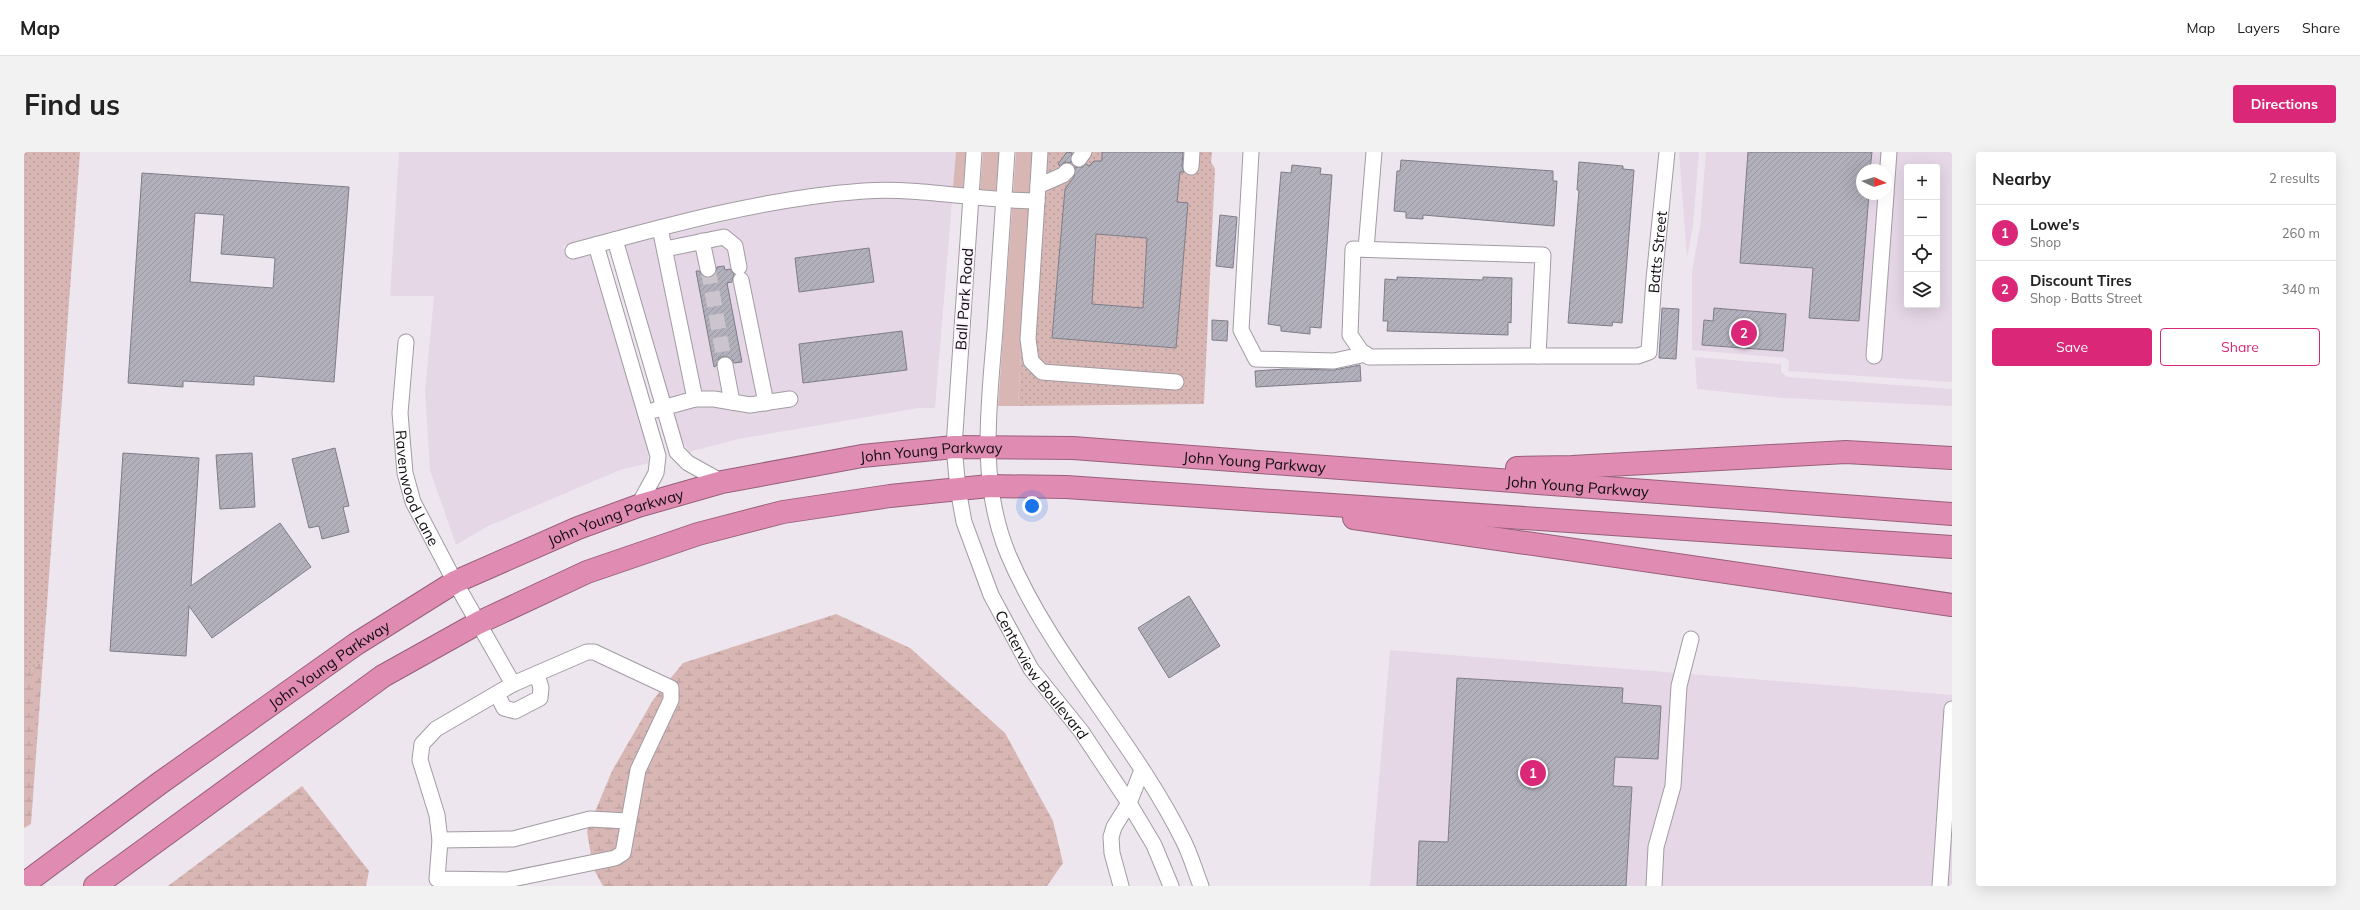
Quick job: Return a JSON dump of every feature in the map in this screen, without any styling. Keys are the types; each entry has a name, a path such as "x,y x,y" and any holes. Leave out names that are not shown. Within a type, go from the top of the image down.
{"highway":[{"name":"John Young Parkway","path":"24,884 160,783 356,644 455,582 578,528 638,506 722,482 862,456 954,447 988,446 1073,448 1450,475 1952,514"},
{"path":"1450,475 1502,468 1572,467 1846,452 1952,458"},
{"path":"95,886 383,676 478,623 587,572 698,534 783,512 890,496 989,486 1073,487 1952,547"},
{"path":"1203,495 1461,535 1952,606"}],"street":[{"name":"Ball Park Road","path":"954,447 974,152"},
{"path":"988,446 1007,152"},
{"path":"1040,152 1028,339 1031,361 1042,372 1176,382"},
{"path":"1251,152 1241,330 1256,359 1334,361 1366,354"},
{"path":"1366,249 1374,152"},
{"name":"Batts Street","path":"1538,356 1638,356 1649,352 1654,279 1667,152"},
{"path":"1888,164 1889,152"},
{"path":"573,251 660,228 760,206 816,196 865,191 896,190 1004,200 1038,194 1067,171"},
{"path":"1874,356 1886,200"},
{"path":"660,228 695,399"},
{"path":"665,249 724,237 735,246 766,404"},
{"path":"615,240 677,452 688,463 722,482"},
{"path":"702,241 708,269"},
{"path":"596,245 658,456 656,473 638,506"},
{"path":"1353,249 1543,255 1538,356 1370,357 1366,354 1361,351 1350,336 1353,249"},
{"name":"Ravenwood Lane","path":"406,342 400,413 405,473 413,502 455,582 513,684"},
{"path":"725,365 732,402"},
{"path":"646,412 695,399 714,398 750,405 766,404 790,399"},
{"name":"Centerview Boulevard","path":"988,446 989,486 1005,544 1019,578 1052,638 1142,770 1184,842 1201,886"},
{"name":"Centerview Boulevard","path":"954,447 958,489 964,522 991,595 1031,669 1081,731 1129,803 1154,845 1171,886"},
{"path":"1654,886 1656,847 1672,786 1679,686 1691,639"},
{"path":"587,652 594,652 671,688 671,700 638,770 623,853 615,858 507,880 437,879 440,840 437,815 420,760 422,744 436,729 513,684 536,674 587,652"},
{"path":"497,694 504,708 515,711 540,698 541,688 536,674"},
{"path":"1940,886 1952,709"},
{"path":"1121,886 1112,853 1111,837 1114,827 1129,803 1142,770"},
{"path":"440,840 512,839 590,819 628,821"}],"shaded area":[{"path":"399,152 956,152 953,187 895,183 864,184 758,198 658,220 563,246 568,260 591,254 647,446 649,463 620,470 488,526 456,545 430,470 425,391 434,296 390,296"},
{"path":"1679,152 1699,152 1693,226 1687,258"},
{"path":"1706,152 1952,152 1952,382 1788,371 1789,361 1786,358 1692,350 1692,271 1700,227"},
{"path":"866,198 895,198 952,202 935,408 919,408 739,439 689,452 680,437 625,245 762,213 818,203"},
{"path":"1695,357 1781,364 1781,372 1787,377 1952,389 1952,406 1783,398 1697,389"},
{"path":"1390,650 1952,695 1952,886 1370,886"}],"green space":[{"path":"24,152 80,152 43,659 24,676"},
{"path":"956,152 966,152 963,188 953,187"},
{"path":"983,152 999,152 996,191 980,190"},
{"path":"1016,152 1035,152 1026,258 1018,406 998,406"},
{"path":"1035,152 1212,152 1211,162 1215,169 1204,404 1018,406 1026,258"},
{"path":"836,614 910,648 1005,733 1053,821 1063,863 1047,886 603,886 593,868 587,831 612,771 653,700 683,663"},
{"path":"43,659 31,824 24,828 24,676"},
{"path":"302,786 369,871 366,886 168,886"}],"building":[{"path":"1067,152 1072,153 1071,163 1065,162 1060,166 1058,164"},
{"path":"1102,152 1183,152 1182,166 1184,172 1180,172 1177,202 1188,203 1176,348 1052,338 1065,189 1074,177 1075,167 1082,167 1086,164 1089,166 1094,161 1102,161","holes":["1096,234 1147,238 1143,308 1092,304"]},
{"path":"1748,152 1872,152 1871,164 1856,164 1856,200 1869,200 1859,321 1809,318 1813,268 1740,263"},
{"path":"1401,160 1553,171 1553,181 1557,181 1554,226 1423,215 1423,219 1406,218 1406,212 1394,211 1397,171 1400,171"},
{"path":"1579,162 1623,166 1623,169 1634,170 1622,323 1613,322 1612,326 1568,323 1579,190 1577,190"},
{"path":"1292,165 1321,168 1320,174 1332,175 1321,328 1310,327 1310,334 1281,331 1281,326 1268,324 1281,172 1291,173"},
{"path":"142,173 349,187 334,382 254,376 254,385 183,381 183,387 128,383","holes":["195,213 224,215 221,254 275,258 273,288 190,282"]},
{"path":"1220,215 1237,217 1233,268 1216,266"},
{"path":"869,248 874,282 799,292 795,258"},
{"path":"724,266 725,270 730,269 734,274 732,282 727,283 742,362 734,363 732,359 724,356 719,358 716,366 714,367 696,271 699,271 702,275 710,278 714,275 717,267"},
{"path":"1397,277 1483,280 1483,277 1512,278 1511,323 1508,322 1508,335 1387,331 1388,321 1383,321 1385,279 1397,280"},
{"path":"1662,308 1679,309 1676,359 1659,358"},
{"path":"1714,308 1786,314 1783,351 1702,345 1704,320 1713,321"},
{"path":"1212,320 1228,321 1227,341 1212,340"},
{"path":"902,331 907,370 803,383 799,344"},
{"path":"1360,365 1361,381 1256,387 1255,371 1285,369 1334,370"},
{"path":"335,448 349,506 343,507 349,532 322,539 319,526 309,528 292,459"},
{"path":"123,453 199,458 191,586 280,523 311,567 212,638 189,606 186,656 110,651"},
{"path":"252,453 255,507 220,509 216,455"},
{"path":"1189,596 1220,646 1169,678 1138,628"},
{"path":"1457,678 1623,688 1622,703 1661,706 1658,759 1615,757 1613,786 1632,787 1626,886 1417,886 1419,841 1448,842"}],"tunnel":[{"path":"708,269 725,365"}],"place":[{"name":"Discount Tires","path":"1744,333"},
{"name":"Lowe's","path":"1533,773"}]}
